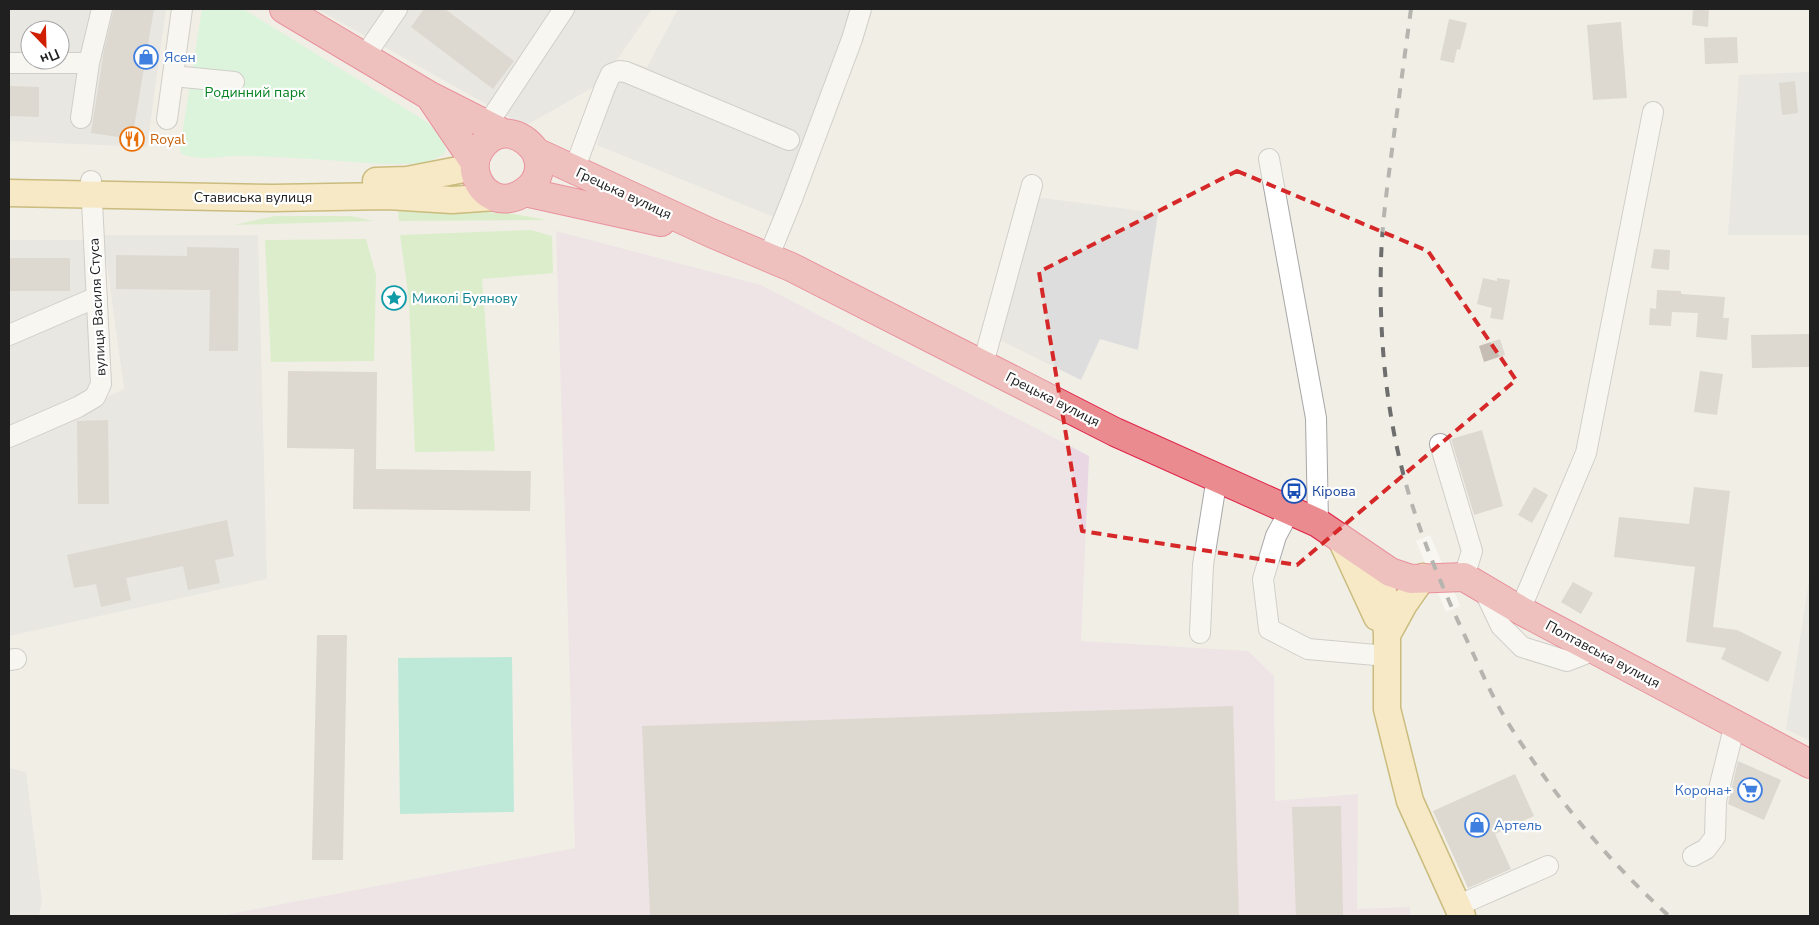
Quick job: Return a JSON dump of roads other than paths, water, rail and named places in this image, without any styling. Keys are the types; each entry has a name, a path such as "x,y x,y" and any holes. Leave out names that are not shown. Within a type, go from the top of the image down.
{"highway":[{"path":"284,9 430,96 495,129 516,135 528,142 536,152 540,166 537,179 525,192 513,198 496,197 485,190 478,179 474,165 430,96"},
{"path":"474,165 478,152 495,129"},
{"name":"Грецька вулиця","path":"536,152 711,234 791,267 1115,432 1290,510 1329,530 1381,566"},
{"name":"Грецька вулиця","path":"525,192 711,234"},
{"path":"1381,566 1411,579 1423,577 1474,583"},
{"name":"Полтавська вулиця","path":"1474,583 1520,610 1810,764"}],"main road":[{"name":"Стависька вулиця","path":"9,193 92,188 407,180 474,165"},
{"name":"Стависька вулиця","path":"9,180 92,188 273,198 388,196 452,200 496,197"},
{"path":"1329,530 1370,603 1387,646"},
{"path":"1381,566 1387,646 1387,709 1410,801 1459,911"},
{"path":"1387,646 1404,604 1423,577"}],"street":[{"path":"81,118 89,63 102,9"},
{"path":"167,119 182,9"},
{"path":"364,57 397,9"},
{"path":"495,129 564,9"},
{"path":"768,258 852,39 861,9"},
{"path":"9,63 89,63"},
{"path":"574,170 605,87 611,74 619,71 626,72 789,140"},
{"path":"173,76 234,82"},
{"path":"1520,610 1586,453 1653,112"},
{"path":"1269,160 1316,418 1329,530"},
{"path":"984,364 1032,185"},
{"name":"вулиця Василя Стуса","path":"9,436 78,407 95,397 101,384 92,188"},
{"path":"9,335 97,297"},
{"path":"1440,444 1472,551 1474,583 1501,626 1522,647 1567,661 1595,650"},
{"path":"1200,633 1203,565 1217,478"},
{"path":"1290,510 1276,536 1263,579 1269,629 1308,650 1387,646"},
{"path":"1693,856 1706,849 1714,837 1716,802 1735,724"},
{"path":"1459,911 1548,866"}],"railway":[{"path":"1411,9 1385,202 1381,287 1384,366 1391,418 1402,469 1421,531 1445,592 1503,715 1527,752 1583,827 1646,895 1669,916"}],"place":[{"name":"Ясен","path":"146,57"},
{"name":"Royal","path":"132,139"},
{"name":"Миколі Буянову","path":"394,298"},
{"name":"Кірова","path":"1294,491"},
{"name":"Корона+","path":"1750,790"},
{"name":"Артель","path":"1477,825"}],"park label":[{"name":"Родинний парк","path":"255,92"}]}
